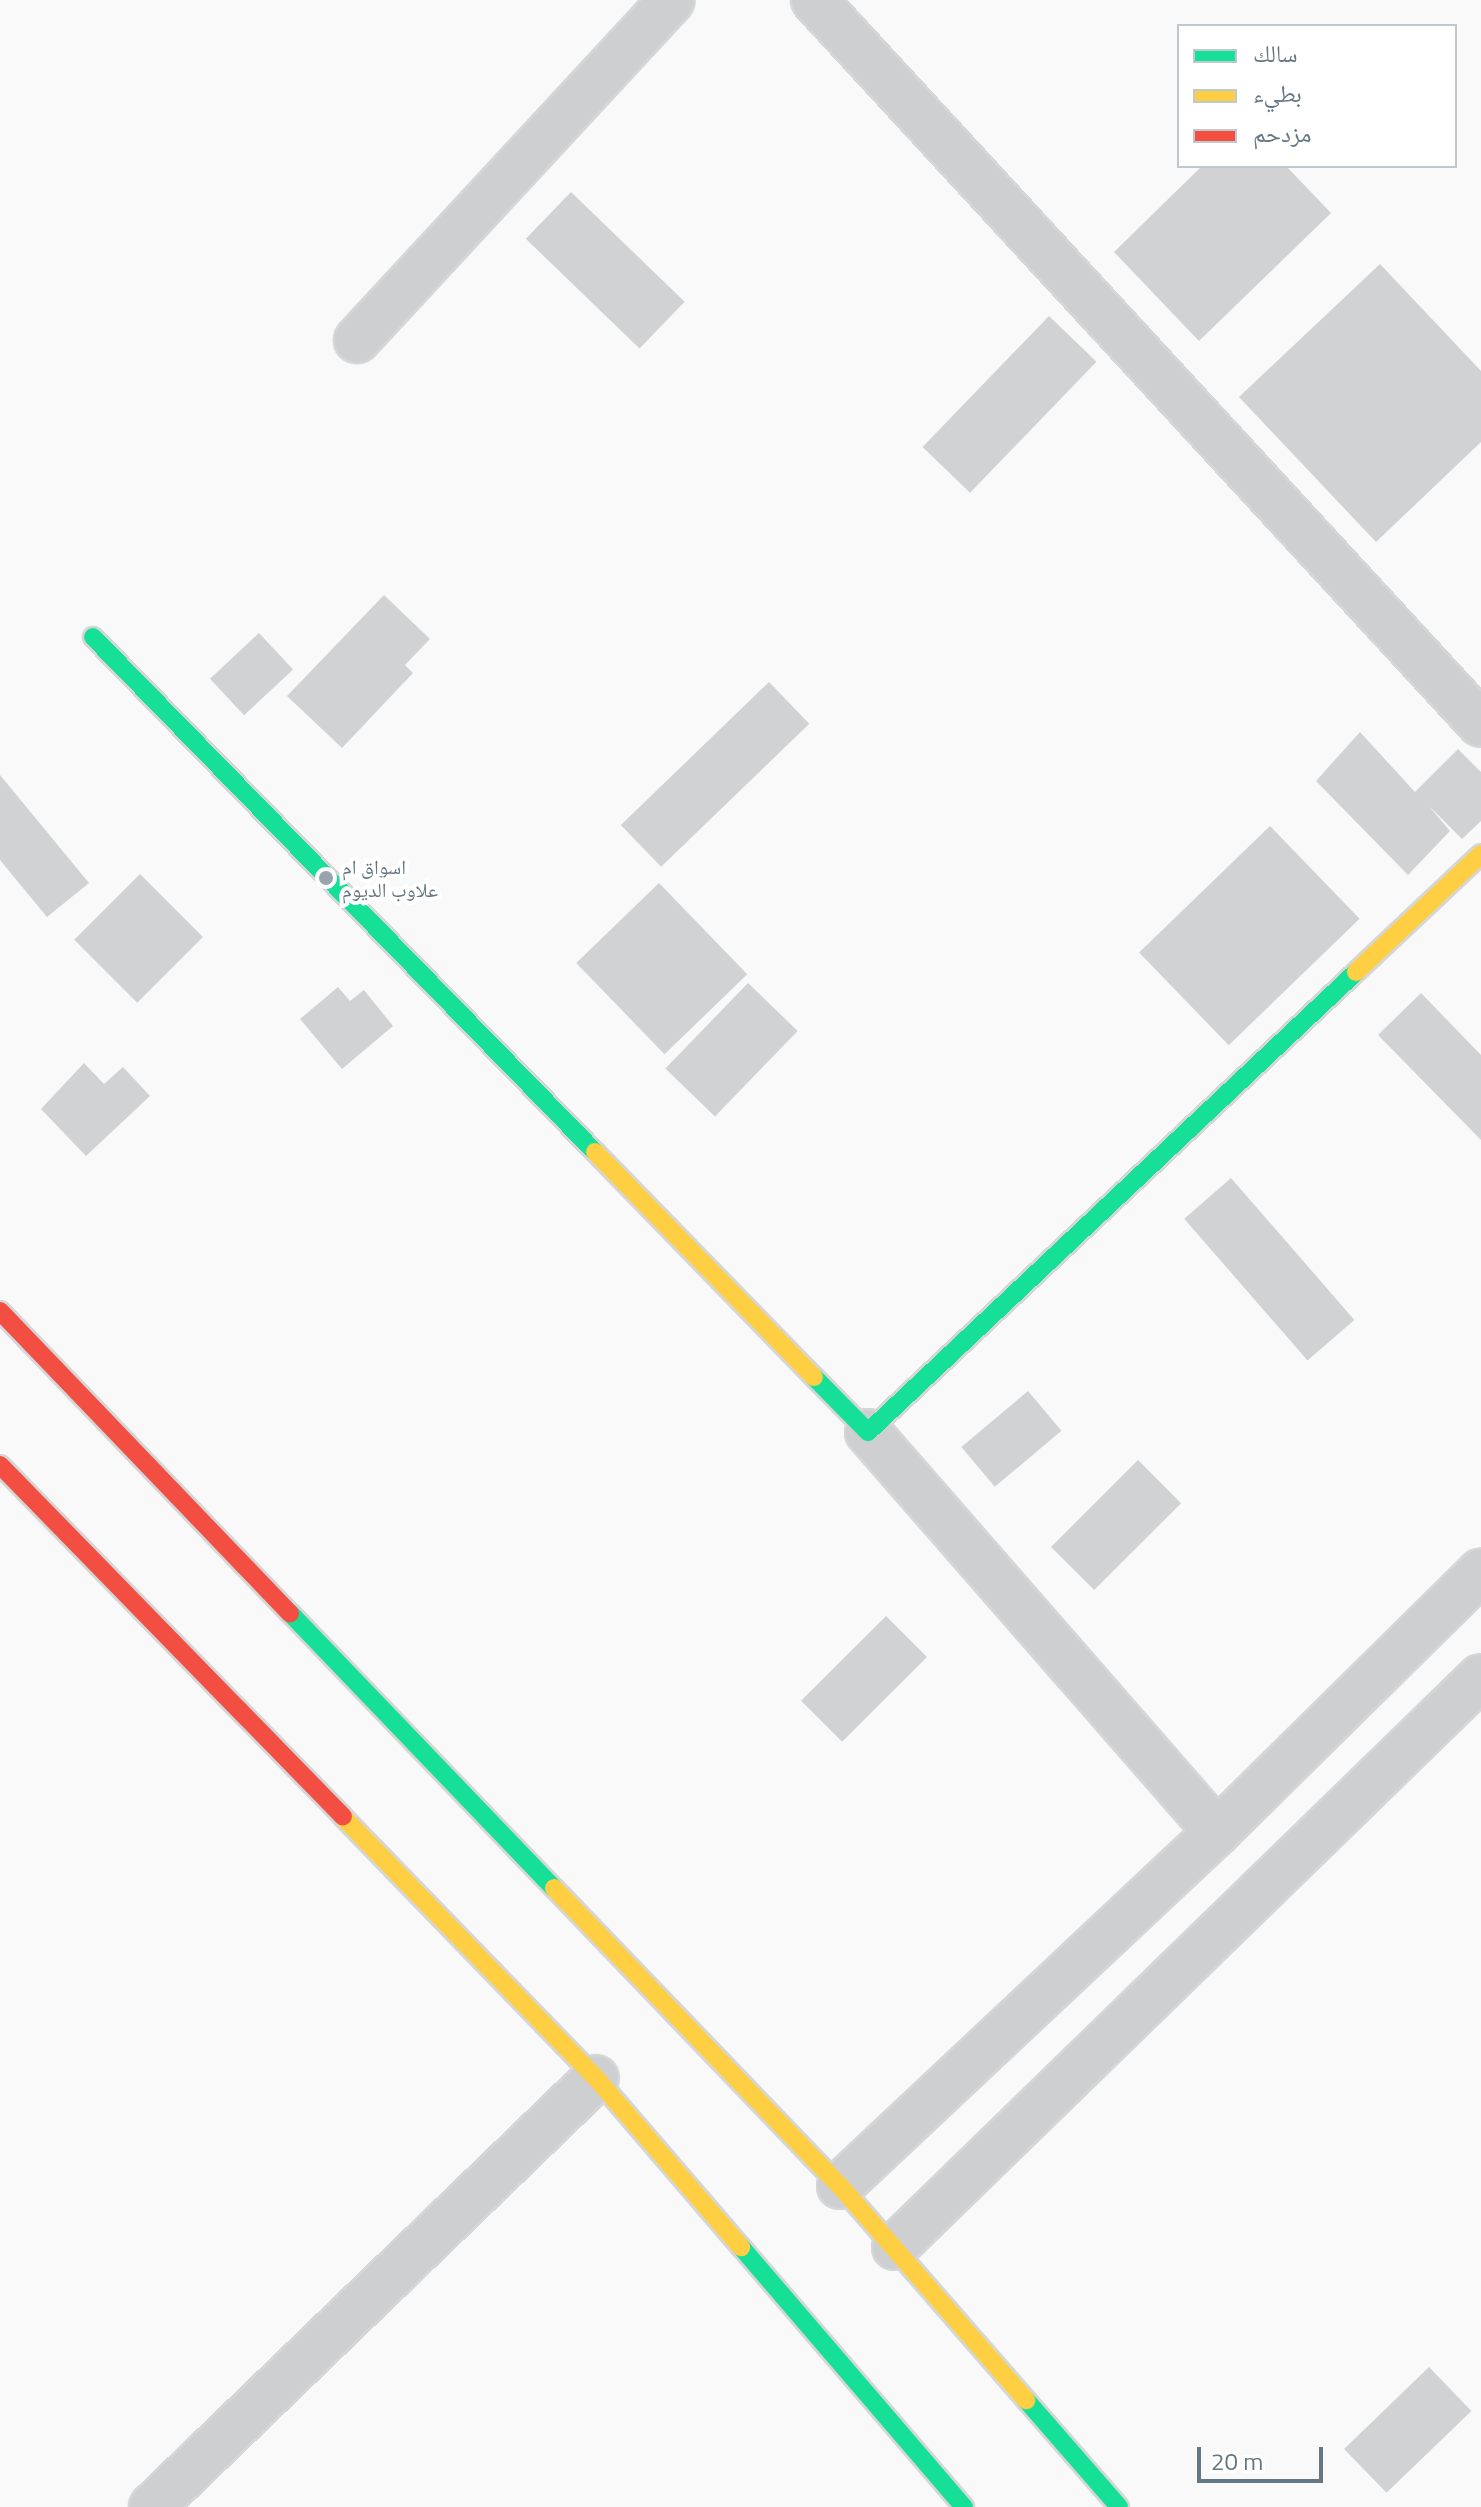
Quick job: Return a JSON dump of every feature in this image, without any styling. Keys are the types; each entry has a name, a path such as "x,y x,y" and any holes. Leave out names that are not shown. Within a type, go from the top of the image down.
{"main road":[{"path":"93,637 868,1432 1481,854"},
{"path":"0,1311 840,2186 1119,2507"},
{"path":"0,1465 596,2078 964,2507"}],"street":[{"path":"357,340 672,0"},
{"path":"814,0 1481,724"},
{"path":"868,1432 1217,1832"},
{"path":"840,2186 1217,1832 1481,1572"},
{"path":"895,2247 1481,1677"},
{"path":"152,2507 596,2078"}],"building":[{"path":"1200,168 1288,168 1331,213 1199,341 1114,252"},
{"path":"571,192 685,302 640,349 526,239"},
{"path":"1380,264 1481,371 1481,442 1376,542 1239,397"},
{"path":"1049,316 1096,362 970,493 923,447"},
{"path":"384,595 430,639 405,665 413,673 342,748 287,696"},
{"path":"259,633 293,670 244,715 210,679"},
{"path":"769,682 809,724 661,867 621,825"},
{"path":"1360,732 1415,792 1458,749 1481,772 1481,821 1462,839 1429,806 1450,831 1408,875 1316,781"},
{"path":"0,775 89,883 47,917 0,860"},
{"path":"1270,826 1360,919 1229,1045 1139,952"},
{"path":"140,874 203,937 137,1003 74,940"},
{"path":"659,883 747,974 664,1054 576,963"},
{"path":"748,983 798,1031 715,1117 665,1069"},
{"path":"338,987 350,1001 364,990 393,1026 342,1069 300,1019"},
{"path":"1421,993 1481,1055 1481,1140 1378,1035"},
{"path":"84,1063 104,1084 123,1067 150,1096 86,1156 41,1109"},
{"path":"1231,1178 1354,1320 1308,1361 1184,1219"},
{"path":"1028,1391 1061,1431 995,1487 961,1447"},
{"path":"1138,1460 1181,1503 1094,1590 1051,1547"},
{"path":"886,1616 927,1657 842,1742 801,1701"},
{"path":"1429,2367 1471,2411 1386,2493 1344,2449"}],"traffic: fast":[{"path":"93,637 595,1152"},
{"path":"814,1377 868,1432 1356,972"},
{"path":"290,1613 554,1888"},
{"path":"741,2247 964,2507"},
{"path":"1026,2400 1119,2507"}],"traffic: slow":[{"path":"1356,972 1481,854"},
{"path":"595,1152 814,1377"},
{"path":"343,1817 596,2078 741,2247"},
{"path":"554,1888 840,2186 1026,2400"}],"traffic: jam":[{"path":"0,1311 290,1613"},
{"path":"0,1465 343,1817"}],"place":[{"name":"اسواق ام علاوب الديوم","path":"326,878"}]}
